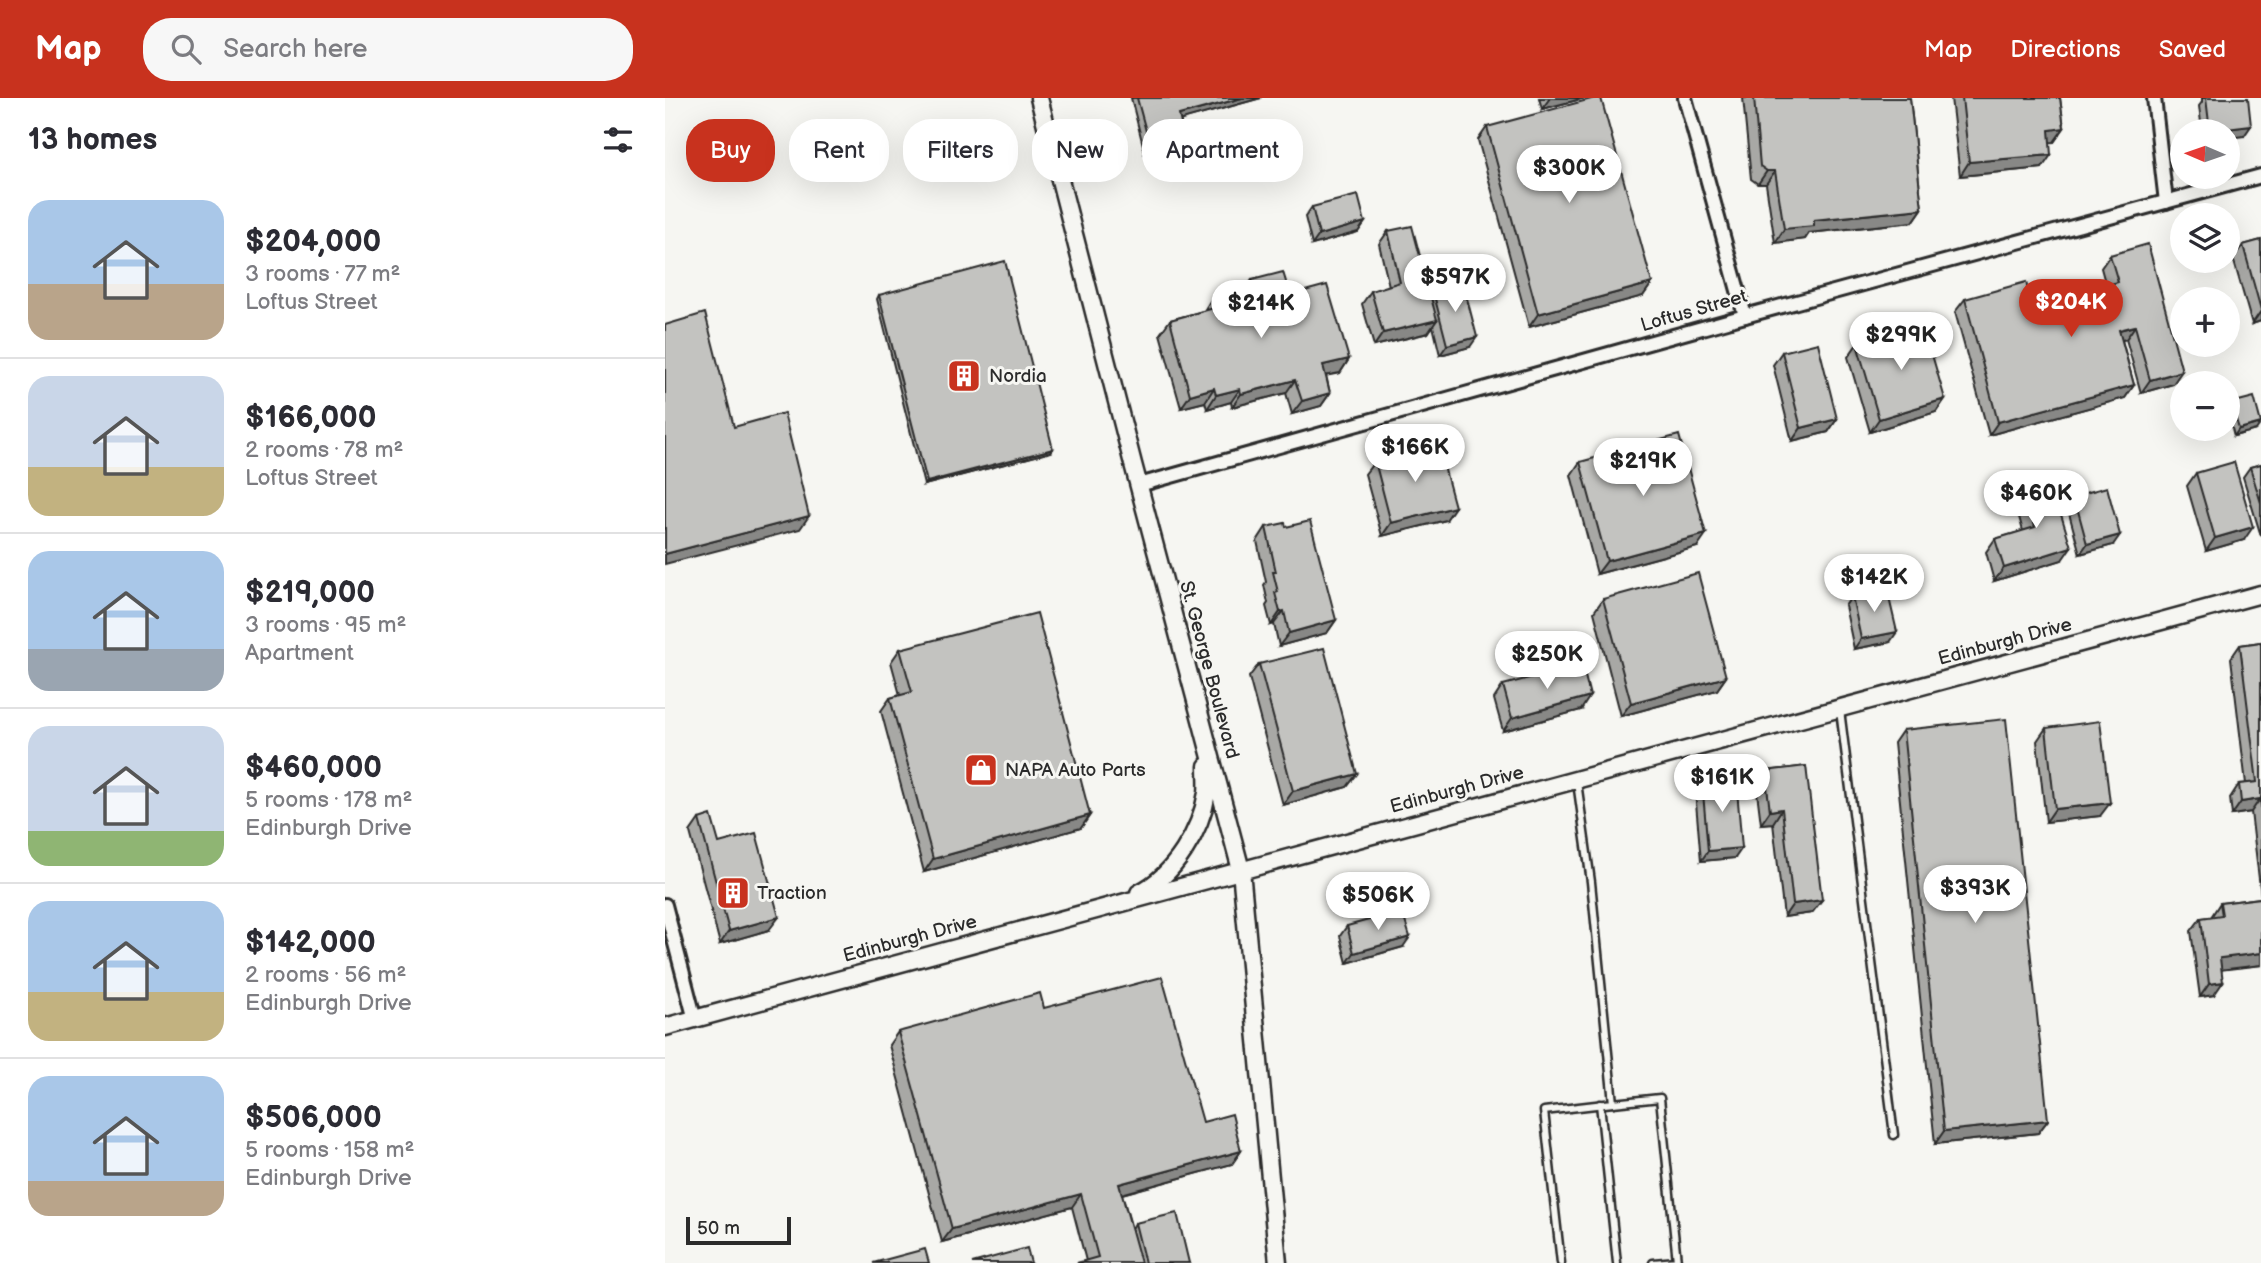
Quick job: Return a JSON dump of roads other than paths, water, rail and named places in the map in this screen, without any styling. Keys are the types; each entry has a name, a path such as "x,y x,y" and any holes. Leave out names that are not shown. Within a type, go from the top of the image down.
{"street":[{"name":"St. George Boulevard","path":"1039,98 1241,870 1278,1263"},
{"path":"1685,98 1745,316"},
{"path":"2154,98 2166,202"},
{"name":"Loftus Street","path":"1139,485 2261,176"},
{"name":"Edinburgh Drive","path":"665,1027 2261,594"},
{"path":"1112,906 1149,888 1181,857 1207,793 1207,746"},
{"path":"665,905 695,1020"}],"lane":[{"path":"1840,708 1893,1135"},
{"path":"1577,780 1591,882 1613,1103"},
{"path":"1561,1263 1544,1111 1660,1098 1677,1261 1653,1263"},
{"path":"1600,1104 1617,1263"}],"place":[{"name":"Nordia","path":"964,376"},
{"name":"NAPA Auto Parts","path":"981,770"},
{"name":"Traction","path":"733,893"}]}
